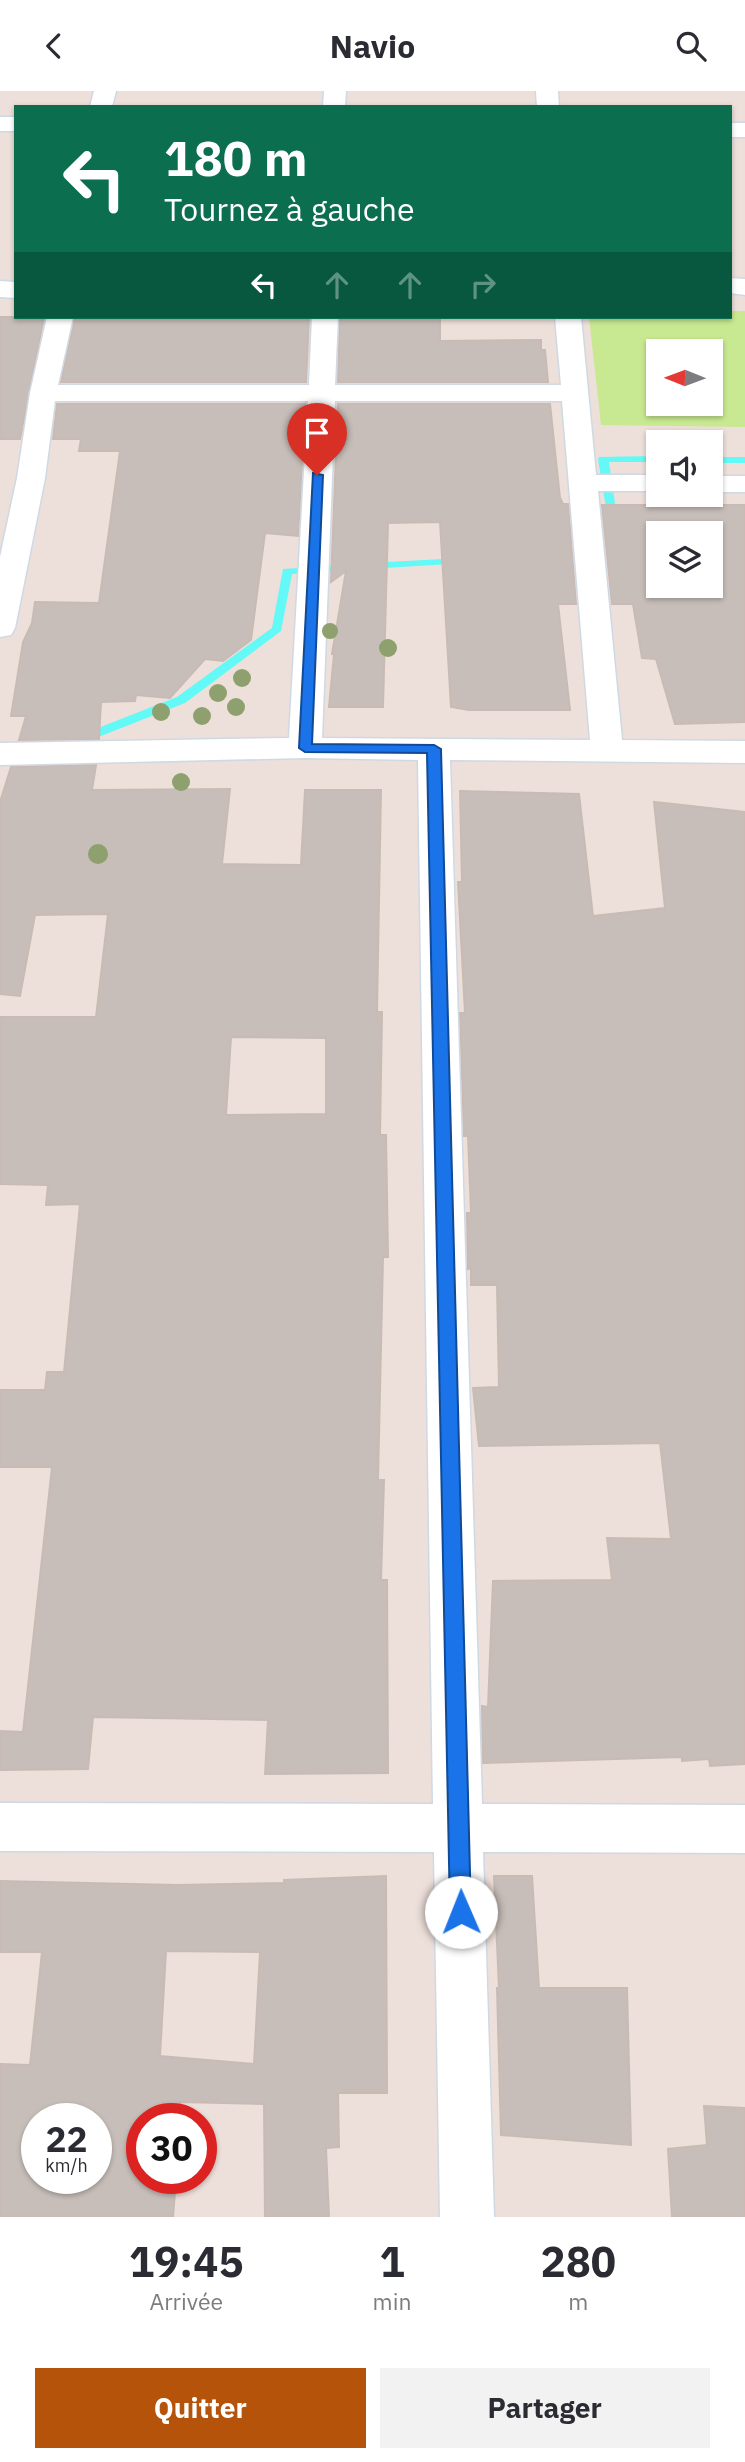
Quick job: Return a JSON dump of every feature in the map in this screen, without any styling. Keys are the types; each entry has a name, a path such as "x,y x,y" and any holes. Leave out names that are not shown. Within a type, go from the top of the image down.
{"street":[{"path":"0,628 31,478 43,393 60,319"},
{"path":"305,748 325,319"},
{"path":"568,319 607,751"},
{"path":"43,393 575,393"},
{"path":"0,478 31,478"},
{"path":"582,483 646,484"},
{"path":"723,484 745,484"},
{"path":"0,754 305,748 745,753"},
{"path":"434,749 467,2217"},
{"path":"0,1827 745,1829"}],"green space":[{"path":"732,311 745,311 745,427 601,425 589,319 732,319"}],"building":[{"path":"0,317 44,319 20,439 0,439"},
{"path":"75,319 309,319 306,382 61,382"},
{"path":"340,319 440,319 440,341 541,340 541,350 545,350 548,382 338,382"},
{"path":"57,404 305,404 298,536 265,533 251,640 223,661 205,659 170,698 136,695 135,701 101,702 99,739 19,740 26,716 11,716 23,642 32,623 35,602 99,603 120,451 79,451 81,439 53,439"},
{"path":"338,404 550,404 560,498 563,504 568,504 576,604 558,604 570,710 469,710 451,707 440,522 388,523 383,707 329,707 332,654 346,571 331,582"},
{"path":"602,505 745,505 745,722 675,724 656,659 642,658 633,604 612,604"},
{"path":"96,765 92,790 230,789 222,864 301,865 305,790 381,790 377,1012 382,1012 380,1135 386,1135 388,1257 383,1257 378,1480 384,1480 381,1580 387,1580 388,1773 265,1774 268,1720 93,1717 88,1769 0,1770 0,1731 23,1732 52,1467 0,1467 0,1390 45,1390 47,1372 64,1372 80,1204 46,1205 48,1185 0,1184 0,1017 96,1017 108,914 35,915 20,996 0,994 0,802 11,767","holes":["231,1037 326,1038 326,1114 226,1115"]},
{"path":"460,791 579,794 593,916 665,908 654,802 745,812 745,1764 710,1766 709,1759 682,1761 682,1757 483,1763 482,1706 488,1707 493,1581 612,1580 607,1538 671,1539 660,1443 479,1446 473,1388 499,1387 497,1285 471,1285 471,1268 468,1269 467,1213 471,1213 468,1136 464,1136 460,1013 465,1013 458,882 462,882"},
{"path":"386,1876 387,2093 338,2093 339,2147 326,2148 329,2217 265,2217 264,2104 180,2102 126,2103 126,2194 175,2194 173,2217 0,2217 0,2064 30,2065 42,1952 0,1952 0,1881 176,1885 284,1883 284,1880","holes":["166,1951 260,1952 254,2064 160,2056"]},
{"path":"494,1876 532,1876 539,1988 627,1988 631,2145 501,2135"},
{"path":"704,2106 745,2108 745,2217 672,2217 668,2149 707,2145"}],"waterway":[{"path":"613,524 603,459 646,459"},
{"path":"723,460 745,460"},
{"path":"369,566 461,561"},
{"path":"97,733 181,700 277,629 287,571 349,568"}],"route":[{"path":"317,475 305,748 434,749 461,1912"}]}
